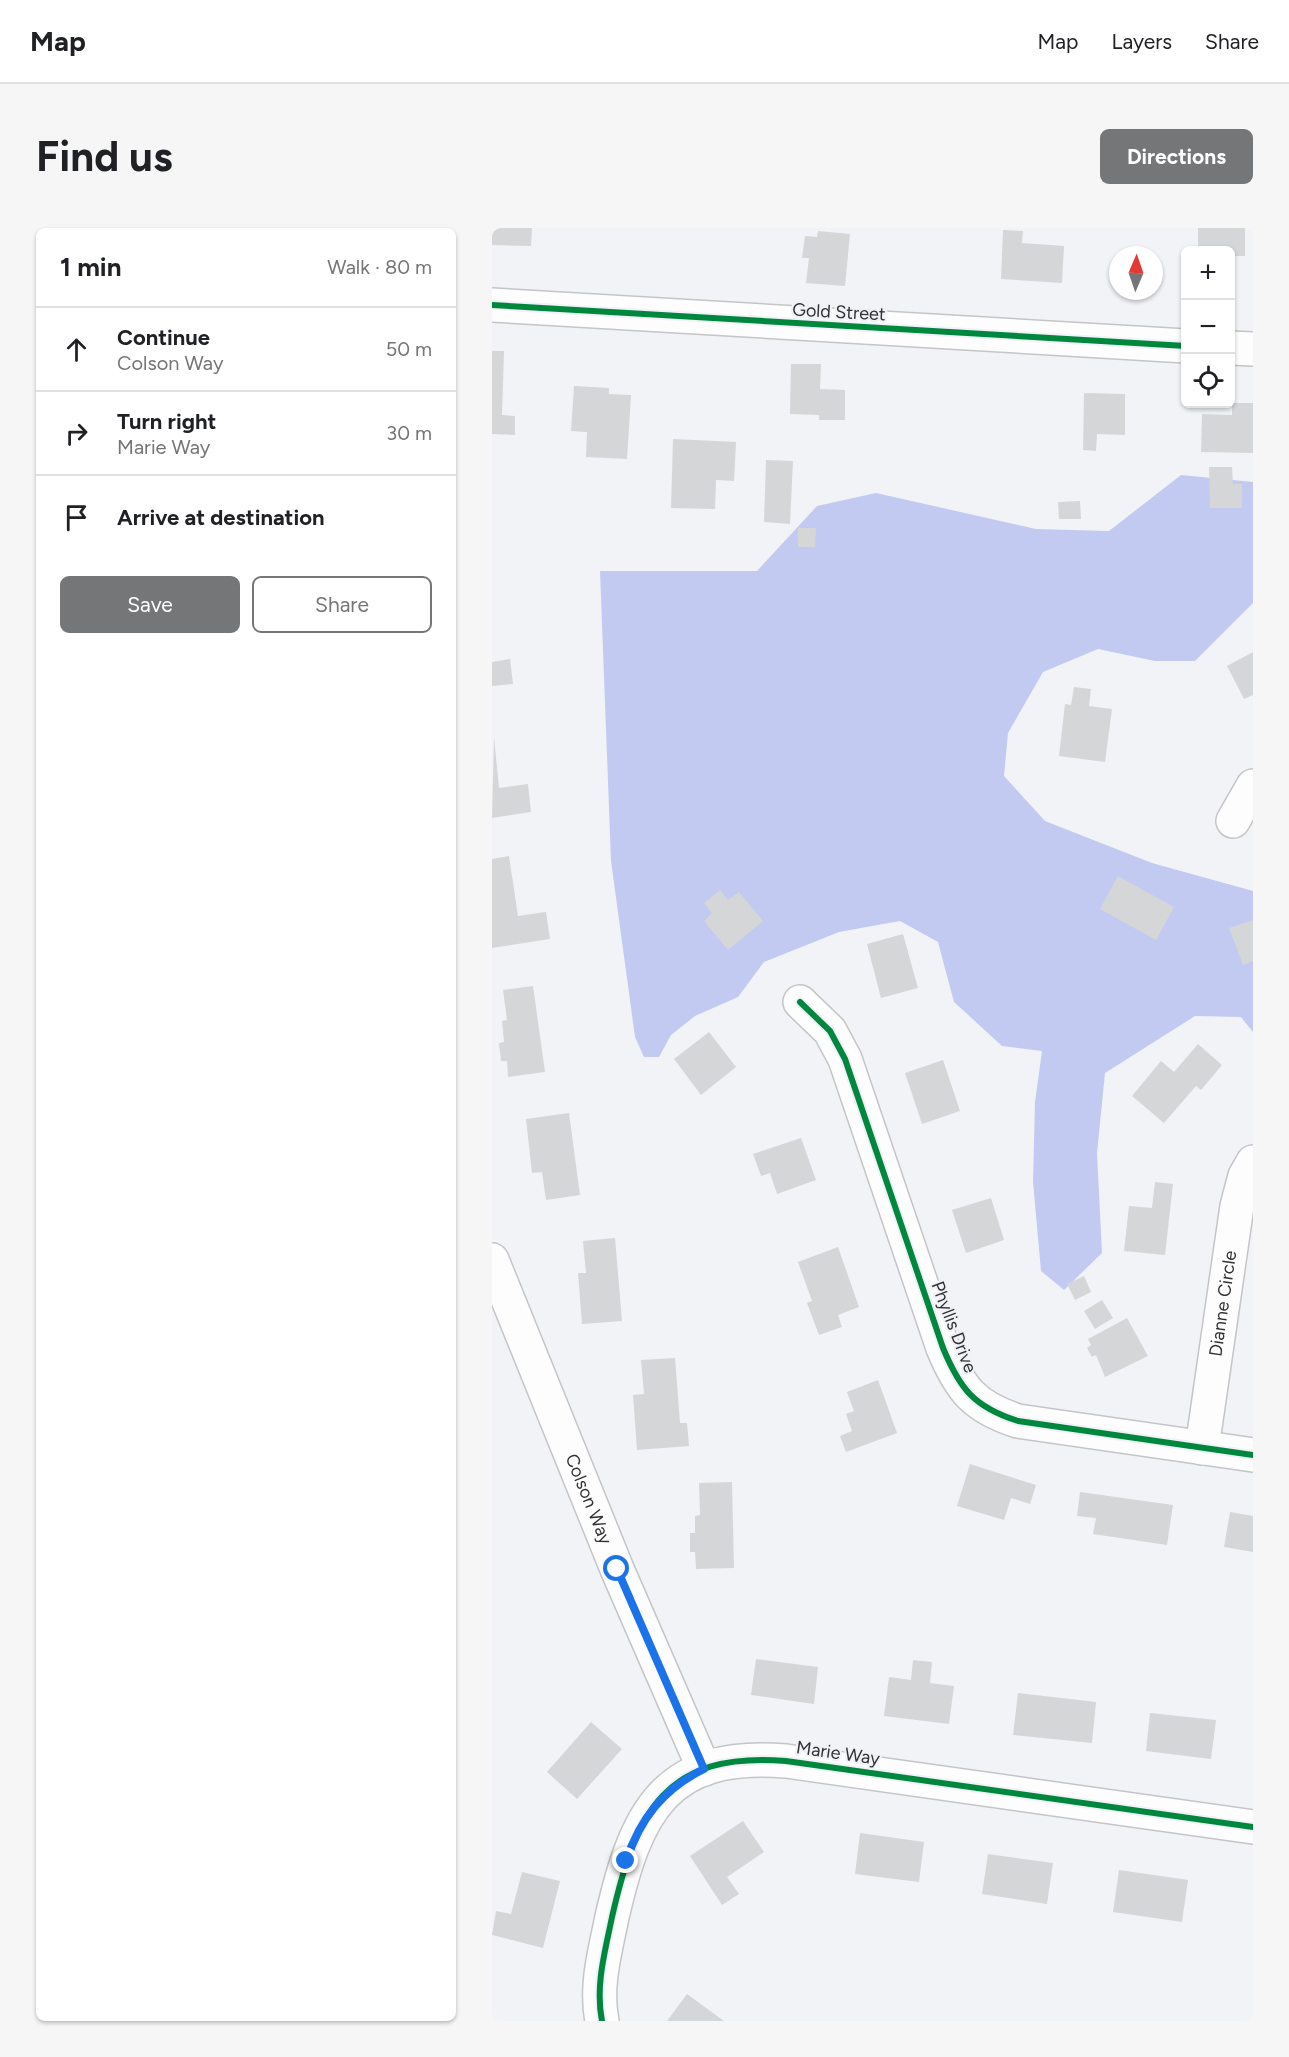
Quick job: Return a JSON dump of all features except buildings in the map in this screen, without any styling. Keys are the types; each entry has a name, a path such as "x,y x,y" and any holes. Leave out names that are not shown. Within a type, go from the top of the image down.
{"street":[{"name":"Gold Street","path":"492,305 1181,346"},
{"path":"1235,348 1253,350"},
{"path":"1233,821 1253,786"},
{"name":"Phyllis Drive","path":"800,1002 830,1030 844,1059 943,1348 959,1383 970,1396 984,1407 1018,1421 1253,1455"},
{"name":"Dianne Circle","path":"1202,1448 1237,1206 1245,1176 1253,1162"},
{"name":"Colson Way","path":"492,1260 617,1569 704,1769"},
{"name":"Marie Way","path":"602,2021 599,2005 600,1975 621,1879 632,1844 645,1816 655,1804 677,1785 704,1769 732,1761 786,1761 1253,1827"}],"shaded area":[{"path":"1181,475 1253,482 1253,603 1195,661 1155,661 1098,649 1043,672 1008,733 1004,776 1045,821 1152,863 1253,891 1253,1032 1241,1017 1195,1016 1105,1073 1097,1153 1102,1253 1064,1290 1041,1271 1033,1182 1035,1102 1042,1051 1002,1046 954,1002 938,942 900,921 839,932 764,962 738,997 695,1016 671,1035 659,1057 644,1057 635,1037 611,861 600,571 757,571 817,506 876,493 1036,529 1109,531"}],"cycle path":[{"path":"492,305 1181,346"},
{"path":"800,1002 830,1031 845,1059 943,1348 956,1375 970,1395 990,1409 1018,1421 1253,1455"},
{"path":"602,2021 600,1982 604,1956 621,1880 632,1847 646,1819 663,1796 684,1778 711,1766 745,1761 786,1761 1253,1827"}],"route":[{"path":"617,1569 704,1769 677,1785 655,1804 638,1829 626,1861"}]}
